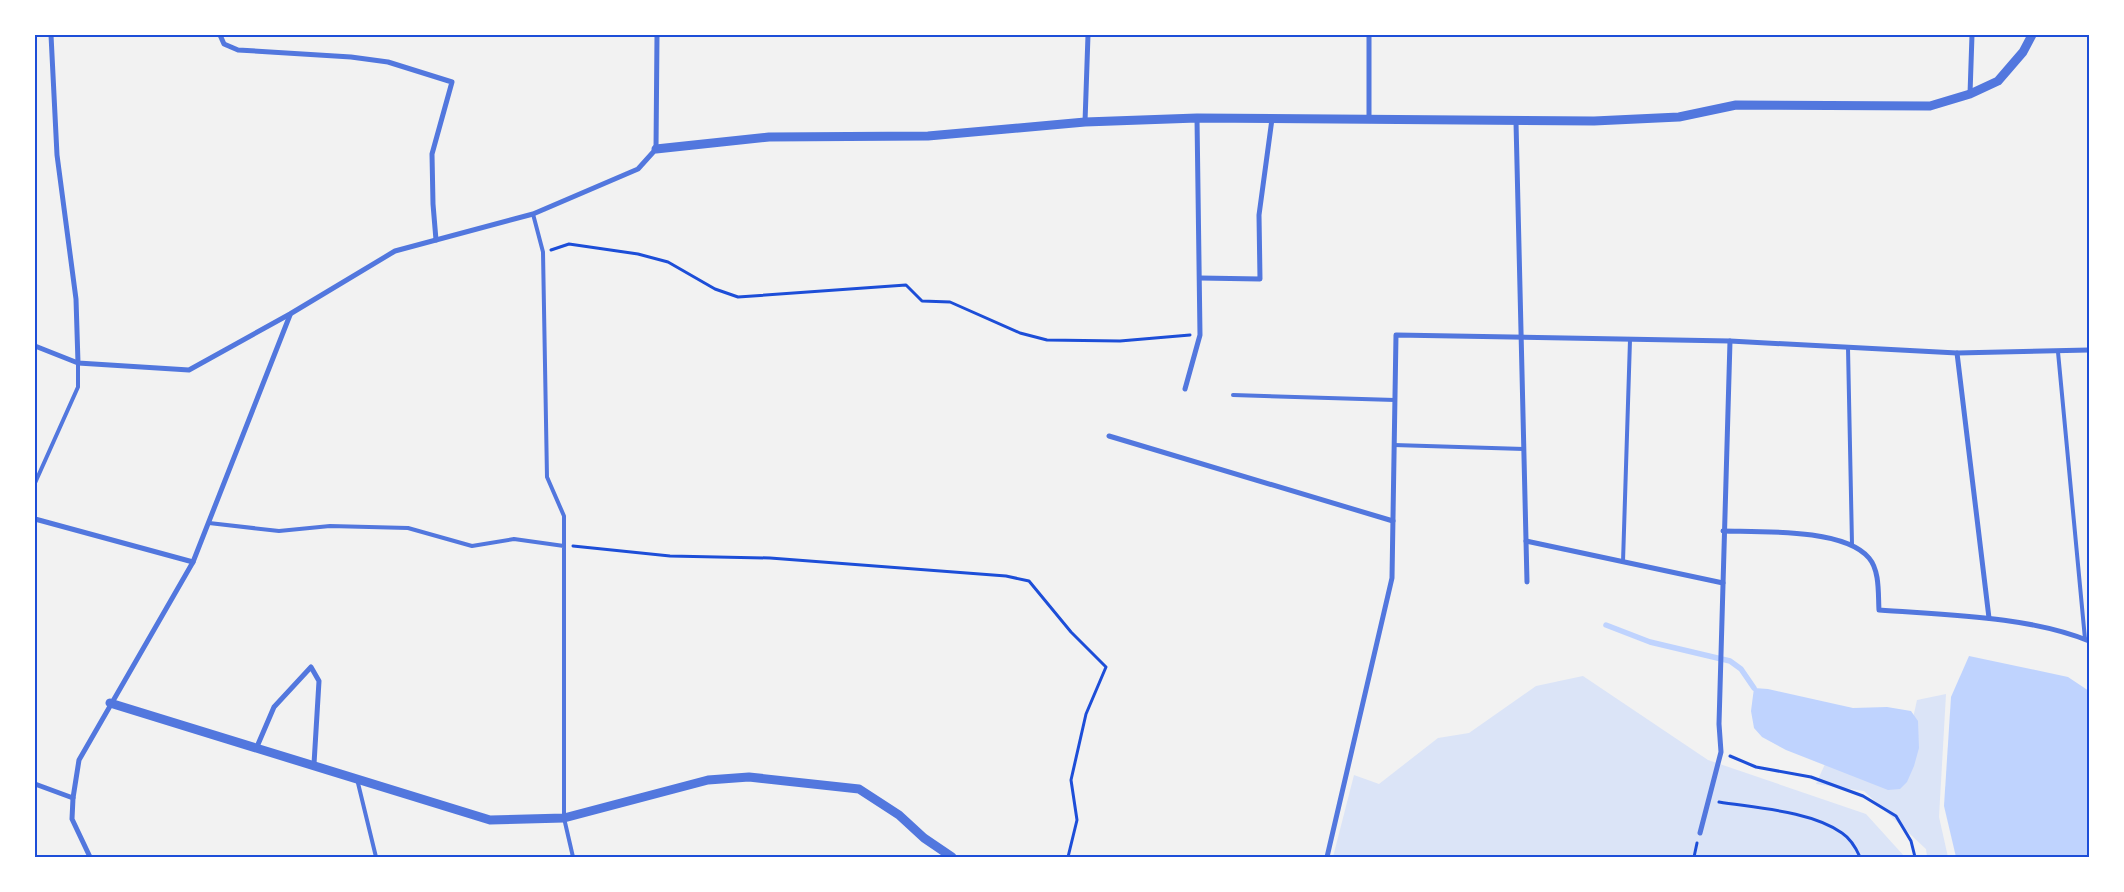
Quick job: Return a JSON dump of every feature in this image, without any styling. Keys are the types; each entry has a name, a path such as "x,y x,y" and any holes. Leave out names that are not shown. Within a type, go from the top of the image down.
{"street":[{"path":"50,35 56,155 76,298 78,362"},
{"path":"220,35 224,44 238,50 350,57 388,62 452,82 432,154 432,204 436,240"},
{"path":"656,149 657,35"},
{"path":"1085,122 1088,35"},
{"path":"1369,35 1369,120"},
{"path":"1970,94 1972,35"},
{"path":"35,346 78,362 189,370 290,314 395,252 533,214 638,168 656,149 769,137 928,136 1085,122 1197,118 1516,122 1594,121 1679,117 1736,105 1930,106 1970,94 1998,81 2023,52 2032,35"},
{"path":"1186,389 1200,334 1197,118"},
{"path":"1200,278 1260,279 1259,215 1272,119"},
{"path":"1516,122 1527,582"},
{"path":"90,857 72,819 79,760 110,703 193,562 290,314"},
{"path":"1327,857 1392,578 1396,335 1521,339 1730,341 1957,353 2089,350"},
{"path":"1700,833 1721,752 1719,724 1720,665 1730,341"},
{"path":"1957,353 1989,618"},
{"path":"1109,436 1393,522"},
{"path":"35,519 193,562"},
{"path":"1723,531 1797,533 1852,544 1869,558 1875,570 1879,610 1989,618 2042,628 2087,640"},
{"path":"1526,541 1723,583"},
{"path":"256,749 274,707 311,667 319,681 314,764"},
{"path":"110,703 256,749 314,764 490,820 564,818 708,780 749,777 859,789 899,815 924,838 952,857"},
{"path":"35,784 73,798"}],"lane":[{"path":"533,214 542,252 547,477 564,516 564,818 573,857"},
{"path":"1624,562 1630,340"},
{"path":"1848,348 1852,544"},
{"path":"2058,352 2087,640"},
{"path":"35,483 78,387 78,362"},
{"path":"1233,396 1395,400"},
{"path":"1394,445 1524,449"},
{"path":"209,523 279,531 330,526 408,528 472,546 514,539 564,546"},
{"path":"357,779 376,857"}],"path":[{"path":"542,252 569,244 638,254 668,262 715,289 738,297 906,285 922,301 950,302 1020,333 1047,340 1120,340 1200,334"},
{"path":"564,546 670,556 770,558 1006,576 1030,581 1071,632 1106,667 1086,714 1071,780 1077,820 1068,857"},
{"path":"1721,752 1756,767 1812,777 1864,796 1896,816 1911,841 1915,857"},
{"path":"1708,800 1801,817 1829,826 1843,833 1855,845 1860,857"}],"shaded area":[{"path":"1583,676 1708,760 1866,814 1905,857 1333,857 1354,775 1379,784 1438,738 1469,733 1536,686"},
{"path":"1946,694 1939,817 1948,857 1927,857 1926,849 1864,791 1816,784 1830,753 1898,786 1917,700"}],"water":[{"path":"1969,656 2068,677 2089,691 2089,857 1956,857 1944,806 1951,697"},
{"path":"1754,688 1768,689 1853,708 1887,707 1911,711 1918,721 1919,748 1907,782 1900,789 1888,790 1786,750 1762,737 1754,728 1751,711"}],"waterway":[{"path":"1606,625 1650,642 1730,661 1741,669 1754,688"}]}
